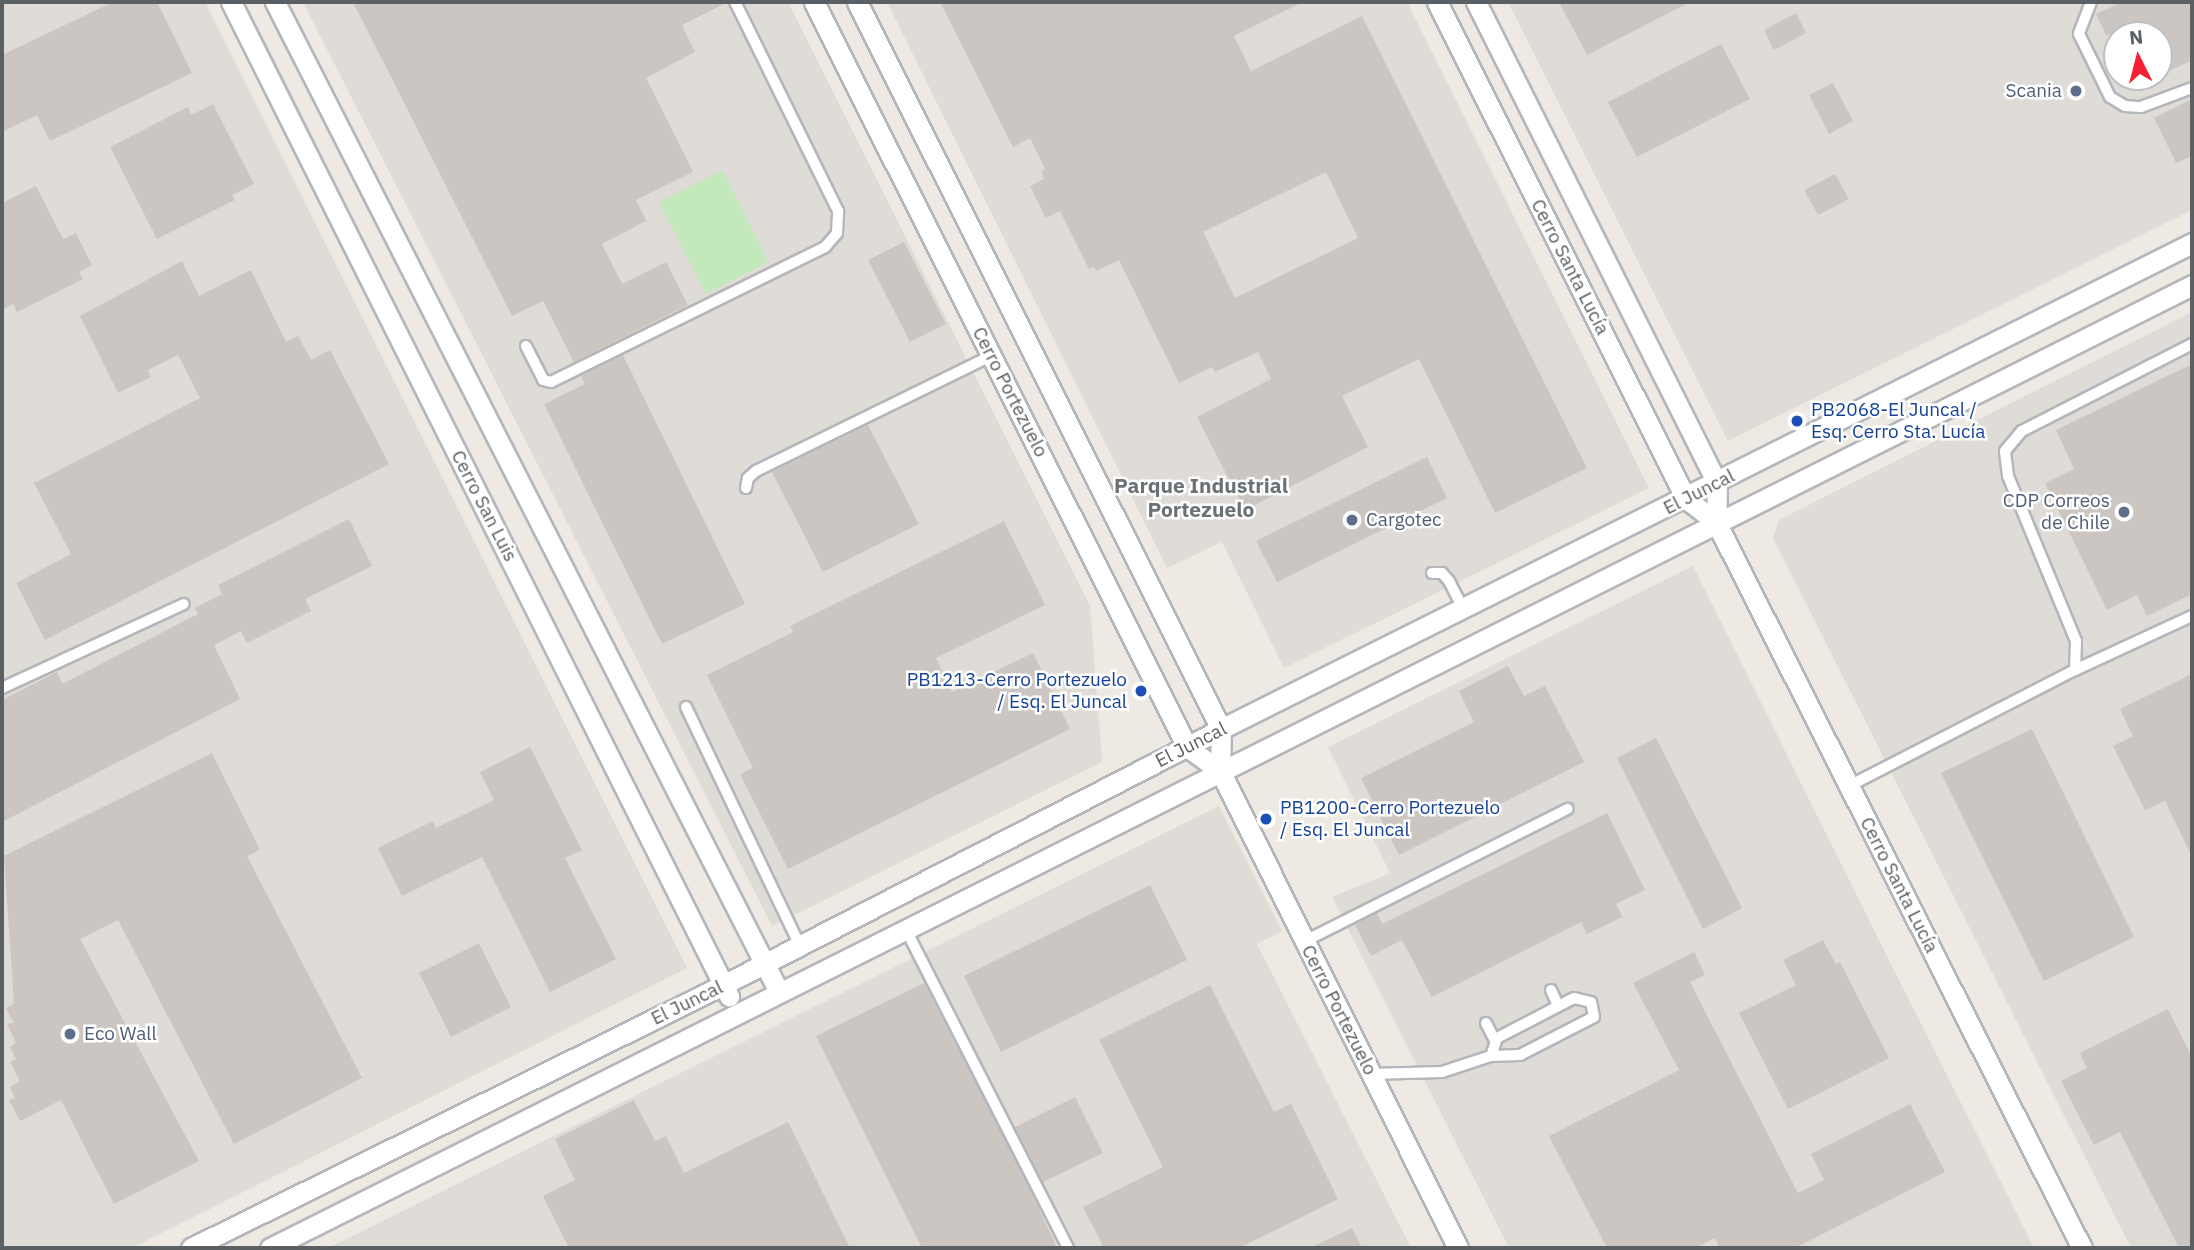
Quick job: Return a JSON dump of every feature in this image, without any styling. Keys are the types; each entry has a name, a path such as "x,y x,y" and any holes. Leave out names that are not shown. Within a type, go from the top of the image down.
{"street":[{"name":"Cerro San Luis","path":"231,2 736,1011"},
{"path":"275,2 778,990"},
{"name":"Cerro Portezuelo","path":"814,2 1187,747 1220,771 1458,1248"},
{"name":"Cerro Portezuelo","path":"857,2 1221,729 1220,771"},
{"name":"Cerro Santa Lucía","path":"1437,2 1686,499 1716,522 2082,1248"},
{"name":"Cerro Santa Lucía","path":"1476,2 1717,483 1716,522"},
{"name":"El Juncal","path":"191,1248 765,964 1221,729 1464,611 2192,243"},
{"name":"El Juncal","path":"270,1248 736,1011 2192,285"}],"lane":[{"path":"526,346 543,380 554,381 825,247 837,233 838,211 735,2"},
{"path":"2091,2 2079,34 2110,97 2125,106 2141,107 2192,88"},
{"path":"2075,670 2076,641 2008,476 2005,451 2022,431 2192,344"},
{"path":"746,488 748,478 756,471 991,356"},
{"path":"1432,573 1442,573 1449,581 1464,611"},
{"path":"2,688 184,604"},
{"path":"1849,786 2075,670 2192,616"},
{"path":"686,707 800,946"},
{"path":"1305,941 1568,809"},
{"path":"905,927 1068,1248"},
{"path":"1551,990 1558,1006"},
{"path":"1371,1074 1442,1072 1491,1056 1520,1055 1594,1017 1591,1002 1582,998 1558,1006 1495,1041"},
{"path":"1486,1023 1495,1041 1491,1056"}],"shaded area":[{"path":"2,2 205,2 687,968 132,1248 2,1248"},
{"path":"303,2 788,2 1090,606 1102,762 772,926"},
{"path":"887,2 1407,2 1649,488 1284,668 1222,542 1167,568"},
{"path":"1508,2 2192,2 2192,210 1728,441"},
{"path":"2192,312 2192,1248 2131,1248 1773,538 1779,520"},
{"path":"1693,566 2034,1248 1509,1248 1332,897 1390,873 1328,747"},
{"path":"1219,806 1282,931 1257,944 1411,1248 328,1248"}],"green space":[{"path":"722,170 768,262 706,294 659,202"}],"building":[{"path":"113,2 157,2 192,73 50,141 37,115 2,132 2,55"},
{"path":"353,2 728,2 682,25 695,52 646,78 693,172 636,200 646,221 602,244 622,284 666,262 688,305 574,362 543,301 512,316"},
{"path":"940,2 1303,2 1234,36 1251,71 1362,16 1587,468 1495,513 1419,359 1342,396 1368,447 1245,510 1197,417 1271,379 1258,352 1215,372 1212,367 1179,383 1119,260 1096,271 1094,267 1089,269 1060,211 1046,218 1030,186 1044,179 1041,171 1045,169 1030,138 1013,147","holes":["1326,172 1358,238 1235,298 1203,232"]},
{"path":"1559,2 1690,2 1587,55"},
{"path":"2122,2 2192,2 2192,60 2173,69 2173,21 2103,21 2103,29 2096,14"},
{"path":"1796,13 1806,33 1774,50 1764,30"},
{"path":"1721,44 1750,99 1637,157 1608,102"},
{"path":"1833,83 1853,121 1829,134 1809,95"},
{"path":"2192,99 2192,156 2176,163 2154,118"},
{"path":"213,104 254,184 232,195 235,200 157,239 110,147 188,107 191,115"},
{"path":"1835,174 1849,199 1818,215 1804,190"},
{"path":"36,186 63,239 76,233 92,265 79,272 83,279 17,312 13,304 2,310 2,203"},
{"path":"904,242 946,324 910,342 868,260"},
{"path":"182,261 199,296 251,270 286,342 298,336 311,360 330,350 389,464 45,640 16,583 71,554 34,483 200,398 178,355 148,370 151,377 118,393 80,316"},
{"path":"623,355 745,604 662,644 544,404 585,384 581,376"},
{"path":"2192,364 2192,594 2147,616 2137,595 2107,610 2045,483 2074,469 2056,430"},
{"path":"868,425 919,524 823,572 772,472"},
{"name":"Cargotec","path":"1427,457 1447,498 1277,582 1256,541"},
{"path":"349,519 372,566 305,599 311,611 247,643 241,631 214,645 240,699 2,822 2,700 57,672 62,684 198,614 195,608 222,594 218,585"},
{"path":"1004,521 1045,605 936,658 952,692 1033,653 1070,729 788,869 740,774 753,768 707,675 793,632 790,626"},
{"path":"1508,666 1524,696 1545,686 1584,762 1399,855 1361,778 1474,722 1459,691"},
{"path":"2192,674 2192,857 2165,801 2145,810 2113,746 2133,736 2120,709"},
{"path":"2032,729 2134,937 2044,981 1941,773"},
{"path":"1656,738 1742,908 1703,929 1617,758"},
{"path":"530,747 582,850 565,858 616,959 550,992 482,857 402,896 378,848 433,821 436,828 494,800 480,772"},
{"path":"212,753 260,850 247,856 362,1078 234,1144 118,920 80,939 199,1161 114,1204 61,1100 20,1121 9,1100 15,1098 10,1087 20,1081 10,1062 16,1059 10,1047 16,1043 7,1024 14,1023 6,1008 14,1004 4,856"},
{"path":"1607,813 1645,890 1616,904 1622,917 1587,934 1581,922 1432,997 1402,940 1371,956 1355,925 1377,913 1382,924"},
{"path":"1150,885 1187,960 1001,1052 964,976"},
{"path":"1823,940 1836,964 1840,962 1889,1058 1788,1109 1739,1013 1796,985 1783,960"},
{"path":"479,943 511,1007 451,1037 419,973"},
{"path":"1694,952 1705,975 1690,982 1798,1193 1824,1180 1811,1154 1910,1104 1945,1172 1795,1248 1720,1248 1715,1238 1695,1248 1607,1248 1549,1136 1679,1070 1633,983"},
{"path":"924,983 1030,1189 1057,1248 922,1248 816,1036"},
{"path":"1210,985 1274,1112 1291,1104 1338,1199 1239,1248 1104,1248 1083,1207 1163,1167 1099,1040"},
{"path":"2168,1009 2192,1057 2192,1248 2179,1248 2120,1132 2094,1145 2061,1081 2087,1068 2080,1053"},
{"path":"1075,1097 1103,1153 1043,1182 1015,1127"},
{"path":"634,1100 655,1141 666,1136 684,1173 788,1122 850,1248 569,1248 543,1196 575,1180 555,1139"},
{"path":"1352,1228 1362,1248 1310,1248"}],"place":[{"name":"Scania","path":"2076,91"},
{"name":"PB2068-El Juncal / Esq. Cerro Sta. Lucía","path":"1797,421"},
{"name":"CDP Correos de Chile","path":"2124,512"},
{"name":"Cargotec","path":"1352,520"},
{"name":"PB1213-Cerro Portezuelo / Esq. El Juncal","path":"1141,691"},
{"name":"PB1200-Cerro Portezuelo / Esq. El Juncal","path":"1266,819"},
{"name":"Eco Wall","path":"70,1034"}],"district":[{"name":"Parque Industrial Portezuelo","path":"1201,497"}]}
